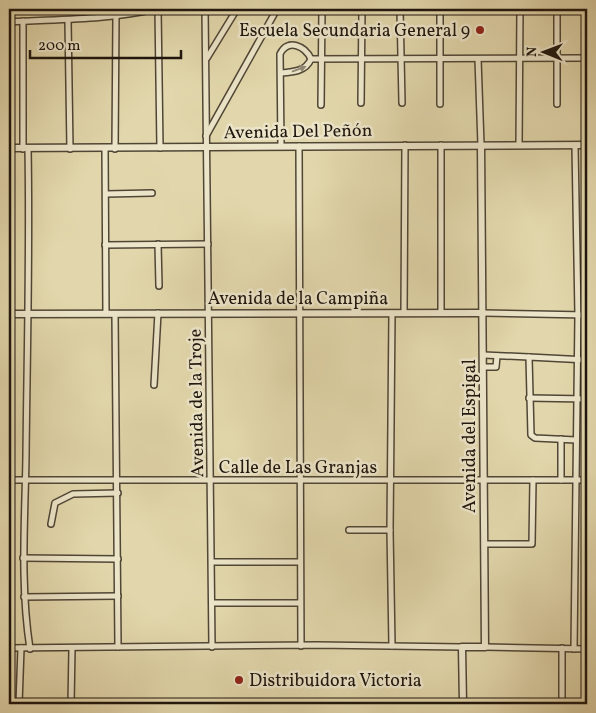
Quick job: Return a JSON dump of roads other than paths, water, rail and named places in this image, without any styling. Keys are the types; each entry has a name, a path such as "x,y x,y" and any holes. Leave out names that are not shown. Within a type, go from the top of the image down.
{"street":[{"path":"9,22 68,21 157,9 160,148"},
{"name":"Avenida de la Troje","path":"205,9 205,148 212,481 212,647"},
{"path":"206,58 237,9"},
{"path":"205,137 277,9"},
{"path":"321,105 322,9"},
{"path":"361,103 362,9"},
{"path":"400,9 402,103"},
{"path":"440,9 440,104"},
{"path":"519,145 520,9"},
{"path":"557,9 558,104"},
{"path":"115,149 116,16"},
{"path":"23,21 28,314 23,558 24,597 30,648"},
{"path":"68,21 70,148"},
{"path":"281,146 281,73 279,60 283,49 286,46 292,45 301,47 311,59"},
{"path":"311,59 587,58"},
{"path":"281,73 302,69 308,65 311,59"},
{"path":"478,59 481,145"},
{"path":"404,313 405,145"},
{"name":"Avenida Del Peñón","path":"9,148 115,149 405,145 587,146"},
{"path":"441,313 442,145"},
{"name":"Avenida del Espigal","path":"481,145 485,647"},
{"path":"299,146 300,646"},
{"path":"574,649 578,360 575,146"},
{"path":"105,149 106,314"},
{"path":"106,194 152,194"},
{"path":"158,244 159,286"},
{"path":"106,245 208,244"},
{"path":"154,385 158,313"},
{"path":"392,313 392,480 390,530 392,646"},
{"name":"Avenida de la Campiña","path":"9,314 483,313 587,315"},
{"path":"115,314 118,647"},
{"path":"484,355 587,360"},
{"path":"483,367 496,367 496,356"},
{"path":"529,357 531,436 536,438 576,440"},
{"path":"529,398 587,398"},
{"path":"561,439 561,480"},
{"name":"Calle de Las Granjas","path":"9,480 118,482 587,480"},
{"path":"485,544 532,544 533,480"},
{"path":"50,524 55,503 73,494 118,494"},
{"path":"349,530 390,530"},
{"path":"23,558 118,558"},
{"path":"212,562 299,562"},
{"path":"24,597 118,596"},
{"path":"212,603 299,603"},
{"path":"9,648 392,646 587,649"},
{"path":"462,647 463,704"},
{"path":"19,704 21,648"},
{"path":"71,704 72,648"},
{"path":"562,648 562,704"}],"place":[{"name":"Escuela Secundaria General 9","path":"480,30"},
{"name":"Distribuidora Victoria","path":"239,680"}]}
